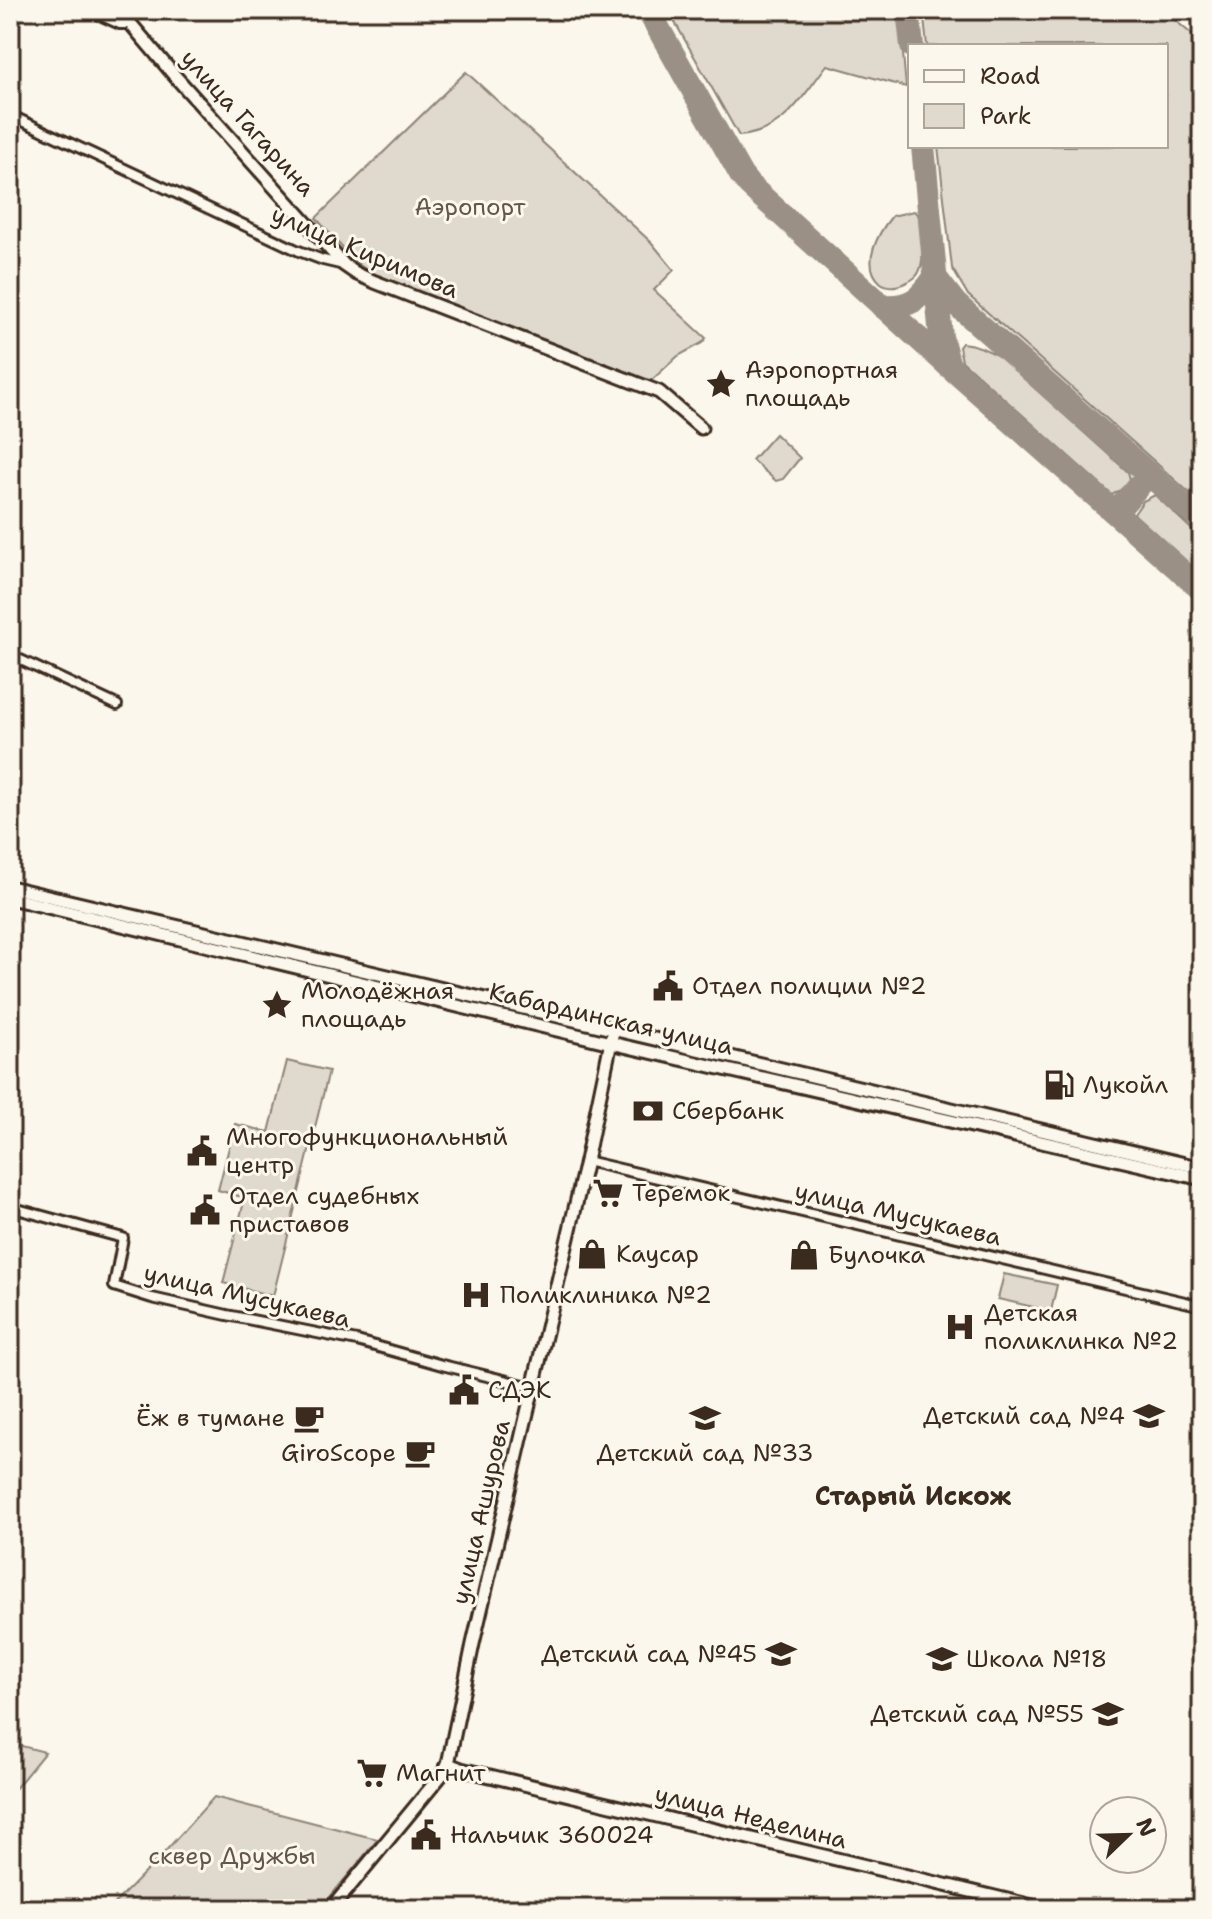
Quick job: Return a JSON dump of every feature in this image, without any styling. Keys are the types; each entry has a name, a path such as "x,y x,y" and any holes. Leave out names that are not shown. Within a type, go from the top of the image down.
{"main road":[{"name":"улица Гагарина","path":"119,10 344,265"},
{"name":"улица Киримова","path":"344,265 375,282 659,392 701,428"},
{"name":"Кабардинская улица","path":"10,887 1202,1168"},
{"name":"Кабардинская улица","path":"10,898 611,1043 1202,1179"},
{"name":"улица Ашурова","path":"331,1909 448,1764 613,1030"},
{"name":"улица Неделина","path":"448,1764 1045,1909"}],"street":[{"path":"89,10 120,24 131,24"},
{"name":"улица Киримова","path":"10,115 299,251 344,265"},
{"path":"10,655 117,705"},
{"name":"улица Мусукаева","path":"586,1161 1202,1306"},
{"name":"улица Мусукаева","path":"10,1207 123,1238 114,1286 182,1305 357,1341 532,1387"}],"green space":[{"path":"668,10 899,10 906,87 827,65 791,111 780,120 769,128 739,136"},
{"path":"923,10 1163,10 1202,43 1202,504 968,295 952,268 938,148 1168,148 1168,44 927,44"},
{"name":"Аэропорт","path":"466,72 652,243 674,270 654,290 706,338 678,356 650,381 369,272 353,260 316,218"},
{"path":"914,211 919,216 922,241 920,269 908,282 884,285 875,276 872,267 873,249 892,216"},
{"path":"962,343 983,348 1001,358 1128,472 1128,485 1112,495 962,361 959,347"},
{"path":"775,434 800,458 783,479 776,481 752,460"},
{"path":"1155,495 1202,539 1202,575 1134,514 1143,501"},
{"path":"287,1061 329,1071 273,1296 223,1283 245,1198 218,1190 235,1124 269,1132"},
{"path":"1004,1274 1057,1285 1051,1311 998,1299"},
{"path":"10,1743 45,1752 10,1795"},
{"name":"сквер Дружбы","path":"214,1797 378,1839 320,1909 109,1909"}],"taxiway":[{"path":"648,10 749,185 1202,590"},
{"path":"908,10 912,44"},
{"path":"923,148 941,337 949,366"},
{"path":"935,277 956,304 1202,521"},
{"path":"882,306 900,306 913,301 935,277"},
{"path":"1116,512 1149,474"}],"place":[{"name":"Аэропортная площадь","path":"721,384"},
{"name":"Отдел полиции №2","path":"668,986"},
{"name":"Молодёжная площадь","path":"277,1005"},
{"name":"Лукойл","path":"1059,1085"},
{"name":"Сбербанк","path":"648,1111"},
{"name":"Многофункциональный центр","path":"202,1151"},
{"name":"Теремок","path":"608,1193"},
{"name":"Отдел судебных приставов","path":"205,1210"},
{"name":"Каусар","path":"592,1254"},
{"name":"Булочка","path":"804,1255"},
{"name":"Поликлиника №2","path":"476,1295"},
{"name":"Детская поликлинка №2","path":"960,1327"},
{"name":"СДЭК","path":"464,1390"},
{"name":"Детский сад №4","path":"1149,1416"},
{"name":"Ёж в тумане","path":"309,1418"},
{"name":"Детский сад №33","path":"705,1418"},
{"name":"GiroScope","path":"420,1453"},
{"name":"Детский сад №45","path":"781,1654"},
{"name":"Школа №18","path":"942,1659"},
{"name":"Детский сад №55","path":"1108,1714"},
{"name":"Магнит","path":"372,1773"},
{"name":"Нальчик 360024","path":"426,1835"}],"district":[{"name":"Старый Искож","path":"913,1496"}]}
